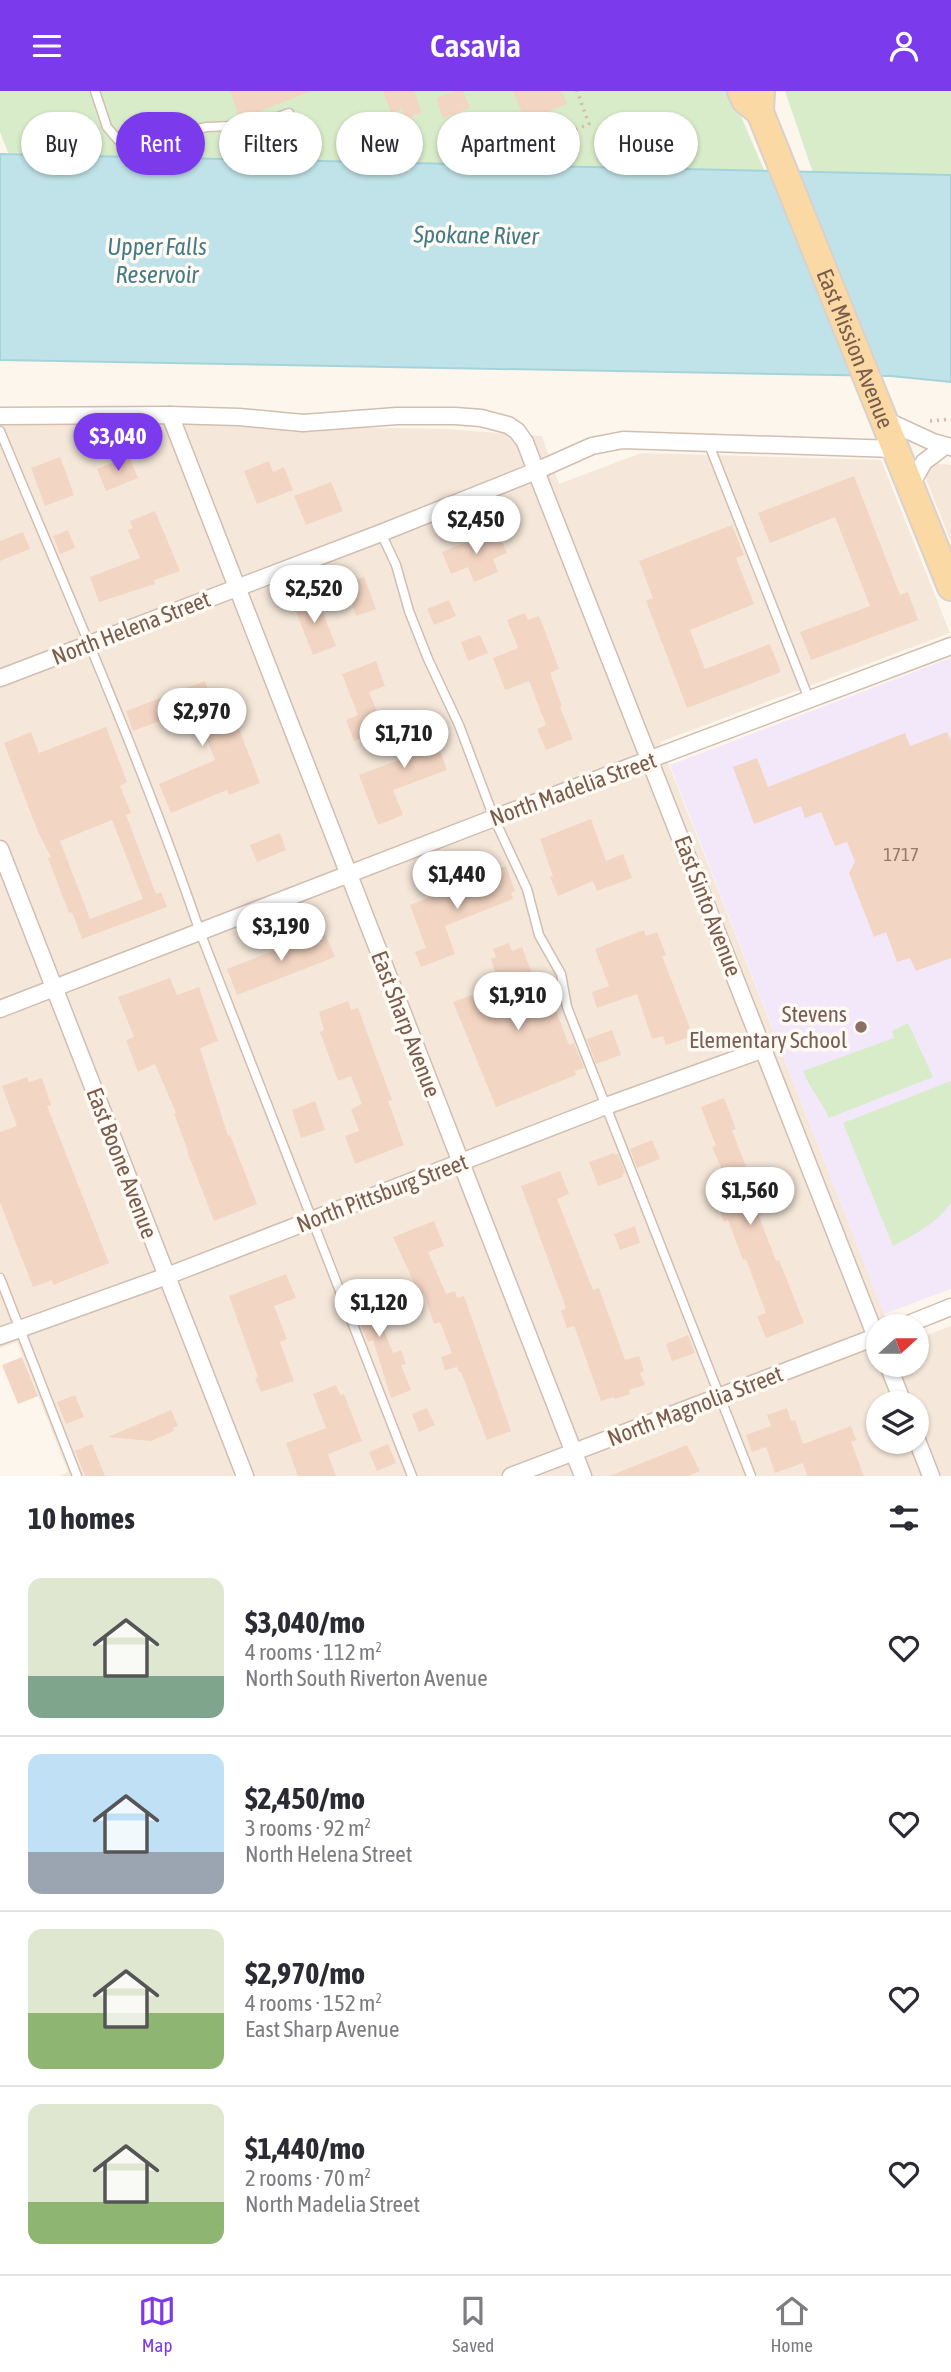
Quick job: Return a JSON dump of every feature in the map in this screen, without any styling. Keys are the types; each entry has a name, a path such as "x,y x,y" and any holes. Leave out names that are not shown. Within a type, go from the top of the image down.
{"main road":[{"name":"East Mission Avenue","path":"741,91 745,100 761,107 951,587"}],"street":[{"name":"East Sinto Avenue","path":"0,416 170,415 239,417 303,423 397,416 455,416 481,418 508,425 517,431 525,442 869,1314"},
{"name":"East Sharp Avenue","path":"170,415 583,1476"},
{"path":"882,416 948,446"},
{"name":"North Helena Street","path":"0,678 382,533 574,453 607,442 642,440 895,449"},
{"path":"910,486 924,462 948,446"},
{"name":"North Madelia Street","path":"0,1009 494,818 951,646"},
{"name":"East Boone Avenue","path":"0,849 245,1476"},
{"name":"North Pittsburg Street","path":"0,1336 167,1276 764,1049"},
{"path":"929,1316 951,1307"},
{"name":"North Magnolia Street","path":"511,1476 866,1342"},
{"path":"922,1454 931,1476"}],"lane":[{"path":"95,91 107,127 118,139 135,142 219,127"},
{"path":"0,431 176,863 200,932 412,1476"},
{"path":"708,442 809,699"},
{"path":"382,533 396,565 409,611 428,659 459,725 494,818 527,889 539,936 561,974 568,1007 751,1476"},
{"path":"0,1278 77,1476"}],"path":[{"path":"577,91 589,124 580,128"}],"shaded area":[{"path":"0,421 446,429 542,436 559,484 641,453 881,460 950,633 660,742 884,1314 866,1314 866,1377 929,1377 929,1334 951,1326 951,1476 59,1476 68,1472 17,1342 0,1348"},
{"path":"934,463 951,465 951,542 926,479 927,470"},
{"name":"Stevens Elementary School","path":"951,658 951,1289 884,1314 670,765"}],"green space":[{"path":"0,91 730,91 765,172 698,170 698,112 594,112 594,168 580,167 580,112 437,112 437,164 423,164 423,112 336,112 336,161 322,161 322,112 219,112 219,158 205,158 205,112 116,112 116,156 102,156 102,112 21,112 21,155 9,155 0,132"},
{"path":"785,91 951,91 951,175 813,173"},
{"path":"908,1023 933,1077 829,1118 803,1071 894,1038 892,1031"},
{"path":"951,1081 951,1203 932,1222 893,1246 843,1123"}],"water":[{"name":"Upper Falls Reservoir","path":"0,154 21,154 21,175 102,175 102,156 116,157 116,175 205,175 205,159 219,159 219,175 322,175 322,161 336,161 336,175 423,175 423,163 437,164 437,175 580,175 580,167 594,167 594,175 698,175 698,169 951,175 951,382 891,376 0,360"}],"building":[{"path":"230,91 309,91 258,112 238,112"},
{"path":"383,91 414,91 422,112 403,112 402,109 391,112"},
{"path":"463,91 470,108 459,112 441,112 436,98"},
{"path":"513,91 562,91 567,104 547,112 521,112"},
{"path":"129,456 138,478 106,491 97,469"},
{"path":"60,457 74,495 45,506 31,468"},
{"path":"269,461 273,472 284,467 293,490 257,504 244,471"},
{"path":"854,476 900,595 908,592 918,620 811,660 800,632 870,606 835,517 770,543 758,513"},
{"path":"331,482 343,511 306,525 294,496"},
{"path":"155,511 180,571 154,580 155,584 99,602 90,577 140,558 128,530 133,528 130,521"},
{"path":"732,525 744,555 736,558 754,604 690,630 705,669 770,644 781,672 687,708 646,601 653,598 639,561"},
{"path":"68,530 75,548 60,554 53,536"},
{"path":"497,530 507,553 493,559 498,572 474,582 468,567 451,574 442,552"},
{"path":"23,532 30,549 0,561 0,541"},
{"path":"364,577 376,609 356,616 345,584"},
{"path":"316,595 336,646 313,655 293,604"},
{"path":"449,600 456,616 434,625 427,609"},
{"path":"525,613 528,620 539,616 545,631 559,669 550,673 573,739 546,750 537,729 546,725 529,681 505,690 493,658 518,648 507,620"},
{"path":"480,635 488,653 468,661 461,642"},
{"path":"376,661 385,686 369,692 384,729 354,741 346,720 358,715 342,674"},
{"path":"205,681 218,716 232,711 260,783 229,795 227,790 171,813 159,784 215,760 195,708 133,731 126,711"},
{"path":"433,711 439,728 432,730 447,770 393,790 403,815 378,825 359,775 420,752 408,719"},
{"path":"106,727 127,782 120,786 131,813 126,815 156,894 161,892 167,907 82,939 72,912 69,913 48,858 51,857 38,832 4,743 31,732 39,753","holes":["112,820 143,899 90,919 60,841"]},
{"path":"947,732 951,741 951,958 916,971 910,958 897,962 886,932 874,937 849,873 855,862 847,842 835,846 821,812 805,818 801,806 754,824 733,767 757,758 768,787 905,733 910,746"},
{"path":"591,819 606,861 623,854 632,878 597,891 593,881 558,896 540,839"},
{"path":"280,833 286,850 257,862 250,845"},
{"path":"506,866 515,891 511,893 513,899 445,926 455,954 421,967 415,952 426,948 410,905"},
{"path":"644,930 646,936 657,932 666,955 662,956 693,1036 666,1045 663,1036 652,1039 637,994 597,1008 592,992 609,986 595,949"},
{"path":"324,931 335,957 237,995 227,969"},
{"path":"509,943 512,951 522,947 532,974 541,971 569,1045 574,1043 584,1068 575,1071 576,1075 496,1107 453,1002 472,995 475,1001 502,991 491,959 496,957 493,949"},
{"path":"170,978 177,995 199,987 218,1041 200,1048 228,1136 230,1135 257,1204 214,1221 187,1151 174,1114 176,1113 155,1064 138,1072 126,1040 134,1037 118,997"},
{"path":"348,1001 351,1010 358,1008 392,1100 388,1101 404,1145 355,1164 345,1136 359,1131 351,1109 362,1104 351,1076 338,1081 320,1032 324,1030 319,1012"},
{"path":"612,1030 621,1055 596,1064 587,1039"},
{"path":"27,1077 29,1082 42,1078 51,1105 47,1106 109,1263 53,1285 52,1280 33,1287 0,1202 0,1132 17,1126 2,1086"},
{"path":"724,1098 736,1129 732,1130 747,1170 742,1172 776,1261 779,1260 804,1323 766,1338 757,1316 766,1313 746,1259 743,1260 728,1220 724,1222 714,1192 729,1186 712,1147 716,1146 701,1107"},
{"path":"315,1101 325,1130 301,1138 292,1110"},
{"path":"652,1140 660,1159 637,1168 630,1149"},
{"path":"618,1154 625,1173 622,1174 623,1177 598,1186 589,1162"},
{"path":"560,1171 569,1194 557,1199 593,1290 599,1288 625,1360 639,1356 644,1371 640,1373 645,1385 629,1390 630,1394 615,1399 614,1397 601,1401 575,1328 567,1328 561,1311 566,1308 521,1186"},
{"path":"434,1221 444,1246 428,1252 446,1294 455,1291 457,1298 464,1296 511,1431 487,1440 461,1372 457,1367 445,1370 441,1357 452,1353 440,1322 434,1324 424,1294 420,1296 393,1237"},
{"path":"635,1226 640,1243 620,1250 614,1234"},
{"path":"286,1274 296,1298 274,1306 287,1339 280,1342 294,1381 261,1392 229,1296"},
{"path":"367,1281 393,1353 401,1350 406,1364 401,1365 411,1390 391,1398 373,1340 368,1342 347,1292"},
{"path":"688,1335 695,1353 672,1361 666,1344"},
{"path":"22,1357 38,1396 18,1404 2,1365"},
{"path":"336,1385 340,1395 344,1394 362,1441 328,1454 336,1476 298,1476 286,1443 326,1428 313,1394"},
{"path":"75,1395 84,1417 66,1424 57,1402"},
{"path":"427,1408 435,1425 419,1432 412,1414"},
{"path":"787,1408 791,1421 795,1420 803,1444 851,1426 856,1440 851,1442 864,1476 807,1476 803,1463 775,1473 766,1447 752,1452 746,1435 771,1426 767,1415"},
{"path":"171,1410 178,1426 173,1428 174,1431 151,1441 108,1437"},
{"path":"92,1444 105,1476 85,1476 75,1451"},
{"path":"388,1444 396,1463 377,1471 369,1452"},
{"path":"687,1445 700,1471 688,1476 609,1476"}],"place":[{"name":"Stevens Elementary School","path":"861,1027"}],"water label":[{"name":"Spokane River","path":"476,235"}]}
